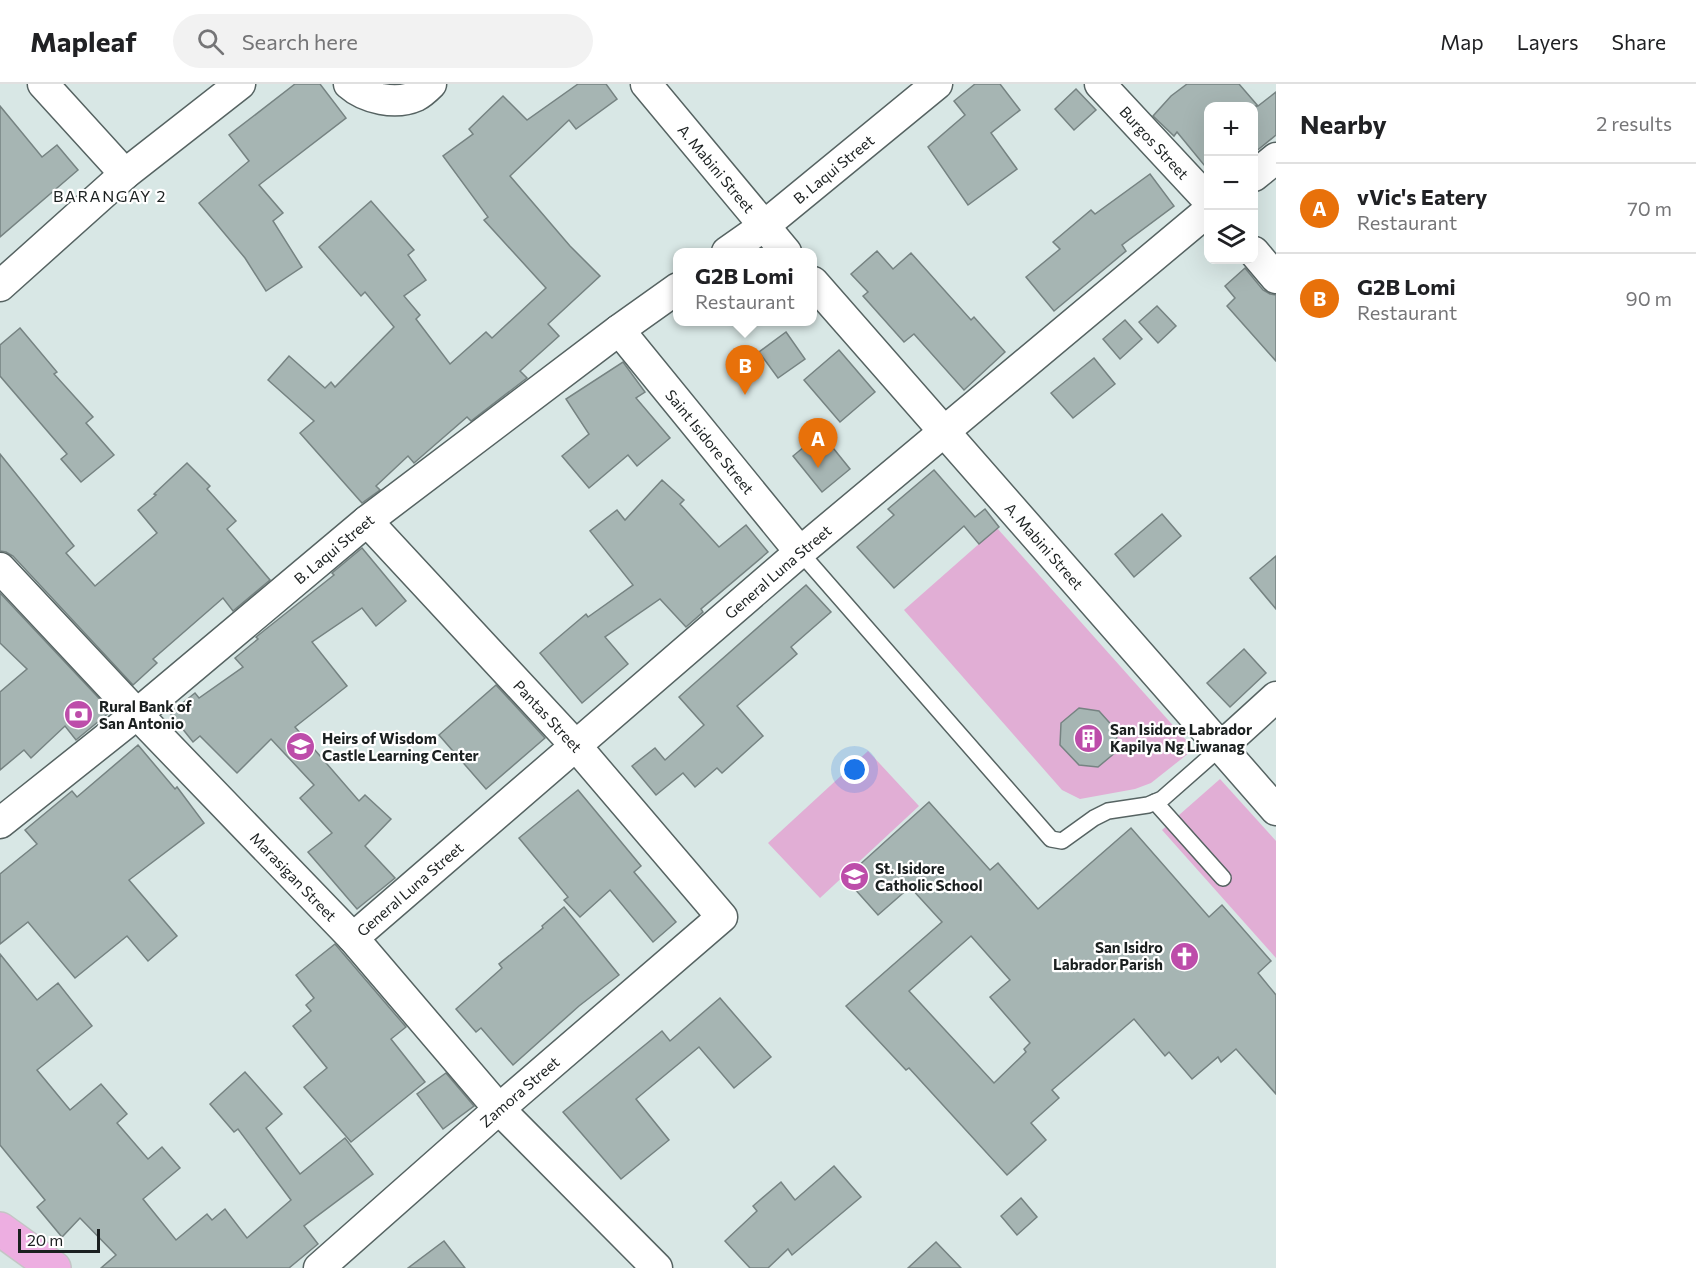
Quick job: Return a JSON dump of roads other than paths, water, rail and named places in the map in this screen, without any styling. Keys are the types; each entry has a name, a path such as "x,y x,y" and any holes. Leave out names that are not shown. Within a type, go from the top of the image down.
{"main road":[{"path":"0,1229 54,1268"}],"street":[{"path":"43,84 125,174"},
{"path":"0,286 125,174 240,84"},
{"path":"349,84 376,98 396,101 417,96 431,84"},
{"name":"A. Mabini Street","path":"646,84 783,248"},
{"name":"B. Laqui Street","path":"733,248 764,226 937,84"},
{"name":"Burgos Street","path":"1101,84 1204,195"},
{"path":"1258,173 1276,158"},
{"name":"General Luna Street","path":"353,938 800,552 1204,215"},
{"path":"1258,257 1276,278"},
{"name":"A. Mabini Street","path":"817,287 1276,810"},
{"name":"B. Laqui Street","path":"0,823 137,714 367,522 673,292"},
{"name":"Saint Isidore Street","path":"619,330 800,552"},
{"name":"Pantas Street","path":"367,522 576,746 722,917"},
{"name":"Marasigan Street","path":"0,568 353,938 499,1109 657,1268"},
{"path":"1220,748 1276,697"},
{"name":"Zamora Street","path":"319,1268 722,917"}],"lane":[{"path":"800,552 1051,839 1062,841 1094,818 1108,812 1155,802 1174,790 1220,748"},
{"path":"1155,802 1223,878"}],"place":[{"name":"G2B Lomi","path":"745,395"},
{"name":"vVic's Eatery","path":"818,468"},
{"name":"Rural Bank of San Antonio","path":"78,715"},
{"name":"San Isidore Labrador Kapilya Ng Liwanag","path":"1089,738"},
{"name":"Heirs of Wisdom Castle Learning Center","path":"301,747"},
{"name":"St. Isidore Catholic School","path":"854,877"},
{"name":"San Isidro Labrador Parish","path":"1184,956"}],"district":[{"name":"BARANGAY 2","path":"110,195"}]}
